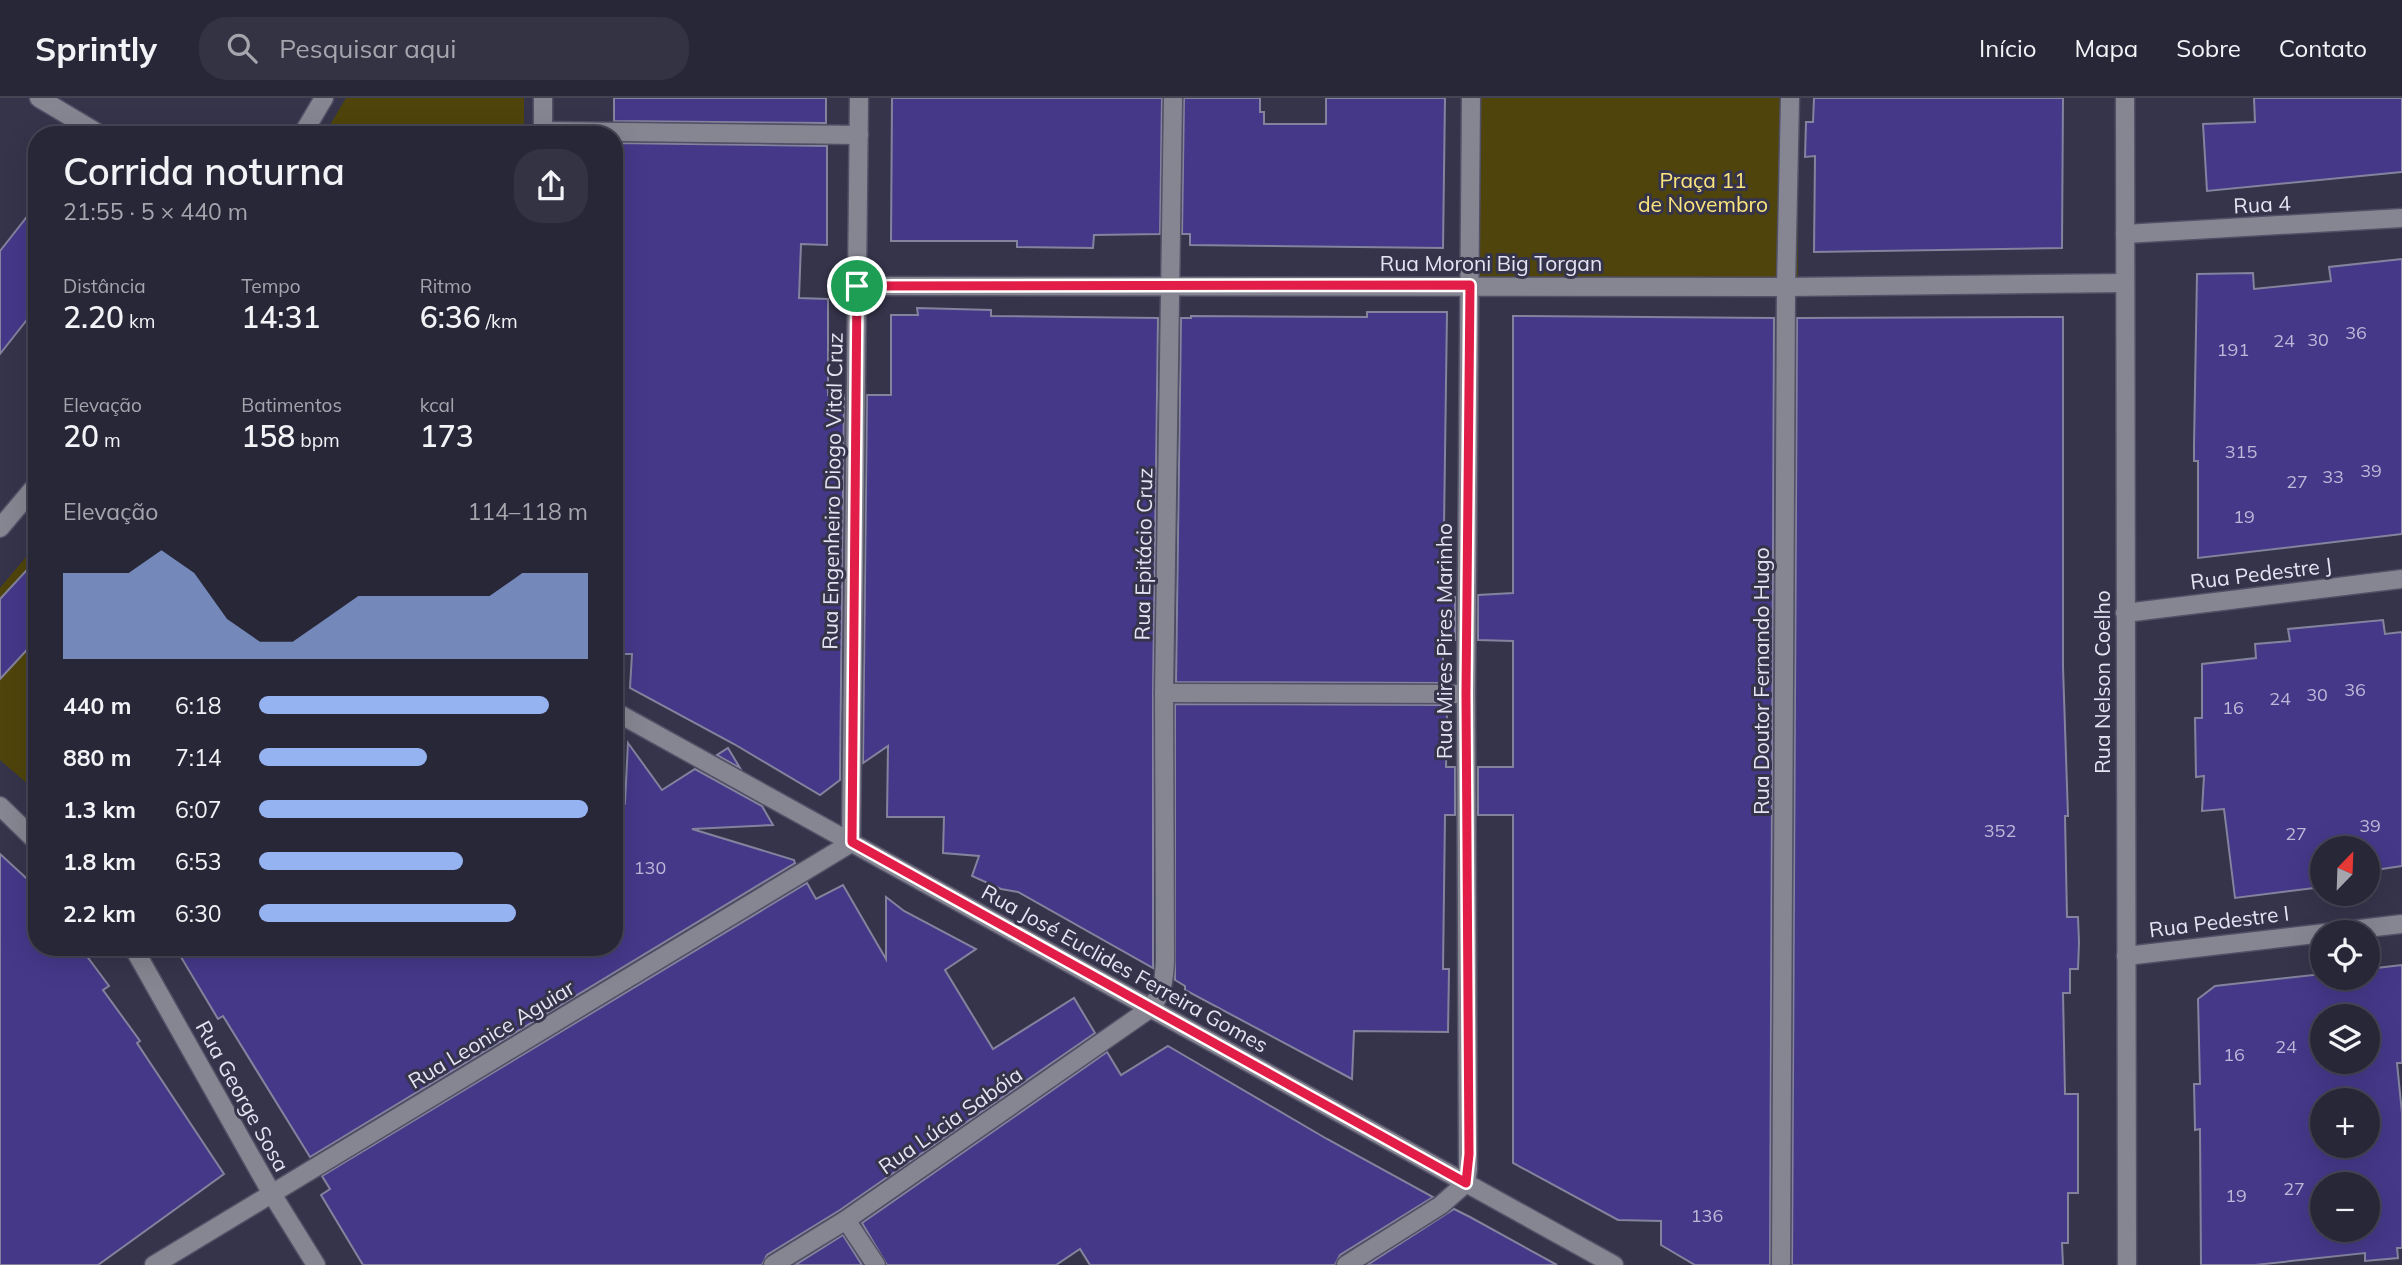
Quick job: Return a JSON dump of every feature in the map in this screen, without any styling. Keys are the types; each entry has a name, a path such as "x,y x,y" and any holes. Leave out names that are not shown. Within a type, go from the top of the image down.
{"street":[{"path":"39,98 86,126"},
{"path":"307,126 324,98"},
{"path":"543,98 543,126"},
{"name":"Rua Engenheiro Diogo Vital Cruz","path":"852,842 859,98"},
{"name":"Rua Epitácio Cruz","path":"1151,1008 1160,996 1164,983 1165,961 1164,693 1173,98"},
{"name":"Rua Mires Pires Marinho","path":"1466,1183 1469,1154 1466,694 1471,98"},
{"name":"Rua Doutor Fernando Hugo","path":"1781,1265 1786,287 1790,98"},
{"name":"Rua Nelson Coelho","path":"2125,98 2127,1265"},
{"path":"623,134 859,135"},
{"name":"Rua 4","path":"2125,234 2402,218"},
{"name":"Rua Moroni Big Torgan","path":"857,286 1786,287 2125,283"},
{"path":"0,528 28,495"},
{"name":"Rua Pedestre J","path":"2125,613 2402,579"},
{"path":"1164,693 1466,694"},
{"name":"Rua José Euclides Ferreira Gomes","path":"623,716 1614,1265"},
{"path":"0,806 28,833"},
{"name":"Rua Leonice Aguiar","path":"154,1265 852,842"},
{"name":"Rua Pedestre I","path":"2126,956 2402,924"},
{"name":"Rua George Sosa","path":"138,956 272,1194 316,1265"},
{"name":"Rua Lúcia Sabóia","path":"773,1265 846,1220 1151,1008"},
{"path":"1346,1265 1441,1205 1466,1183"},
{"path":"846,1220 876,1265"}],"green space":[{"path":"346,98 524,98 524,126 329,126"},
{"name":"Praça 11 de Novembro","path":"1469,98 1797,98 1798,287 1470,281"},
{"path":"28,555 28,784 0,760 0,588"}],"building":[{"path":"614,98 826,98 826,123 614,121"},
{"path":"892,98 1162,98 1160,234 1094,235 1093,248 1017,247 1017,241 891,241"},
{"path":"1184,98 1260,98 1260,112 1264,112 1264,124 1326,124 1326,98 1445,98 1443,248 1190,245 1190,234 1182,234"},
{"path":"1814,98 2063,98 2062,248 1814,252 1815,156 1805,157 1806,122 1813,122"},
{"path":"2254,98 2402,98 2402,172 2207,191 2203,124 2255,122"},
{"path":"623,143 827,146 827,245 801,244 799,298 828,299 828,395 844,395 840,780 820,795 734,744 630,688 632,654 623,654"},
{"path":"28,215 28,318 0,354 0,251"},
{"path":"2402,259 2402,534 2198,558 2198,461 2194,461 2197,274 2253,273 2254,289 2331,281 2329,267"},
{"path":"917,308 991,310 991,316 1158,318 1153,693 1153,968 1018,892 1001,889 972,876 979,856 943,853 944,817 887,817 888,746 863,763 867,395 891,395 891,315 918,315"},
{"path":"1367,312 1447,312 1443,598 1455,597 1455,640 1443,640 1443,683 1176,682 1181,318 1367,317"},
{"path":"1513,316 1774,318 1770,1265 1695,1265 1661,1245 1661,1221 1618,1220 1513,1163 1513,815 1478,815 1478,767 1513,767 1513,641 1478,640 1478,595 1513,593"},
{"path":"2063,317 2063,667 2068,816 2065,816 2067,917 2078,917 2079,942 2078,969 2070,969 2070,993 2063,993 2065,1094 2078,1094 2078,1193 2068,1193 2068,1243 2062,1243 2063,1265 1792,1265 1797,318"},
{"path":"28,569 28,649 0,679 0,599"},
{"path":"2383,620 2385,634 2402,632 2402,866 2380,869 2380,836 2310,836 2310,889 2235,898 2224,809 2202,811 2204,776 2196,777 2195,718 2202,718 2202,664 2256,658 2255,644 2290,641 2288,629"},
{"path":"1175,704 1442,705 1442,714 1447,714 1446,767 1455,767 1455,815 1445,815 1443,969 1449,969 1448,1032 1354,1031 1352,1079 1185,990 1185,986 1175,980"},
{"path":"628,743 662,790 695,769 762,806 773,825 692,829 794,860 795,863 310,1157 223,1016 218,1019 180,956 623,956 623,799 625,802"},
{"path":"728,748 740,768 717,755"},
{"path":"0,854 28,880 28,956 87,956 109,986 103,990 140,1041 137,1043 224,1174 98,1265 0,1265"},
{"path":"807,883 816,899 843,885 886,959 886,897 904,911 976,949 945,970 993,1049 1074,998 1095,1033 840,1210 767,1255 762,1265 363,1265 321,1195 330,1189 322,1176"},
{"path":"2402,965 2402,1063 2397,1063 2402,1113 2402,1248 2397,1248 2398,1258 2365,1261 2365,1253 2255,1265 2201,1265 2200,1129 2195,1130 2194,1084 2200,1084 2198,999 2215,986 2310,975 2310,990 2380,990 2380,968"},
{"path":"1168,1046 1433,1197 1340,1255 1335,1265 1090,1265 1080,1249 1056,1265 887,1265 862,1223 1107,1052 1121,1075"},
{"path":"1454,1209 1470,1217 1557,1265 1367,1265"},
{"path":"843,1235 862,1265 795,1265"}],"route":[{"path":"1470,285 1466,694 1469,1154 1466,1183 852,842 857,286 1470,285"}]}
